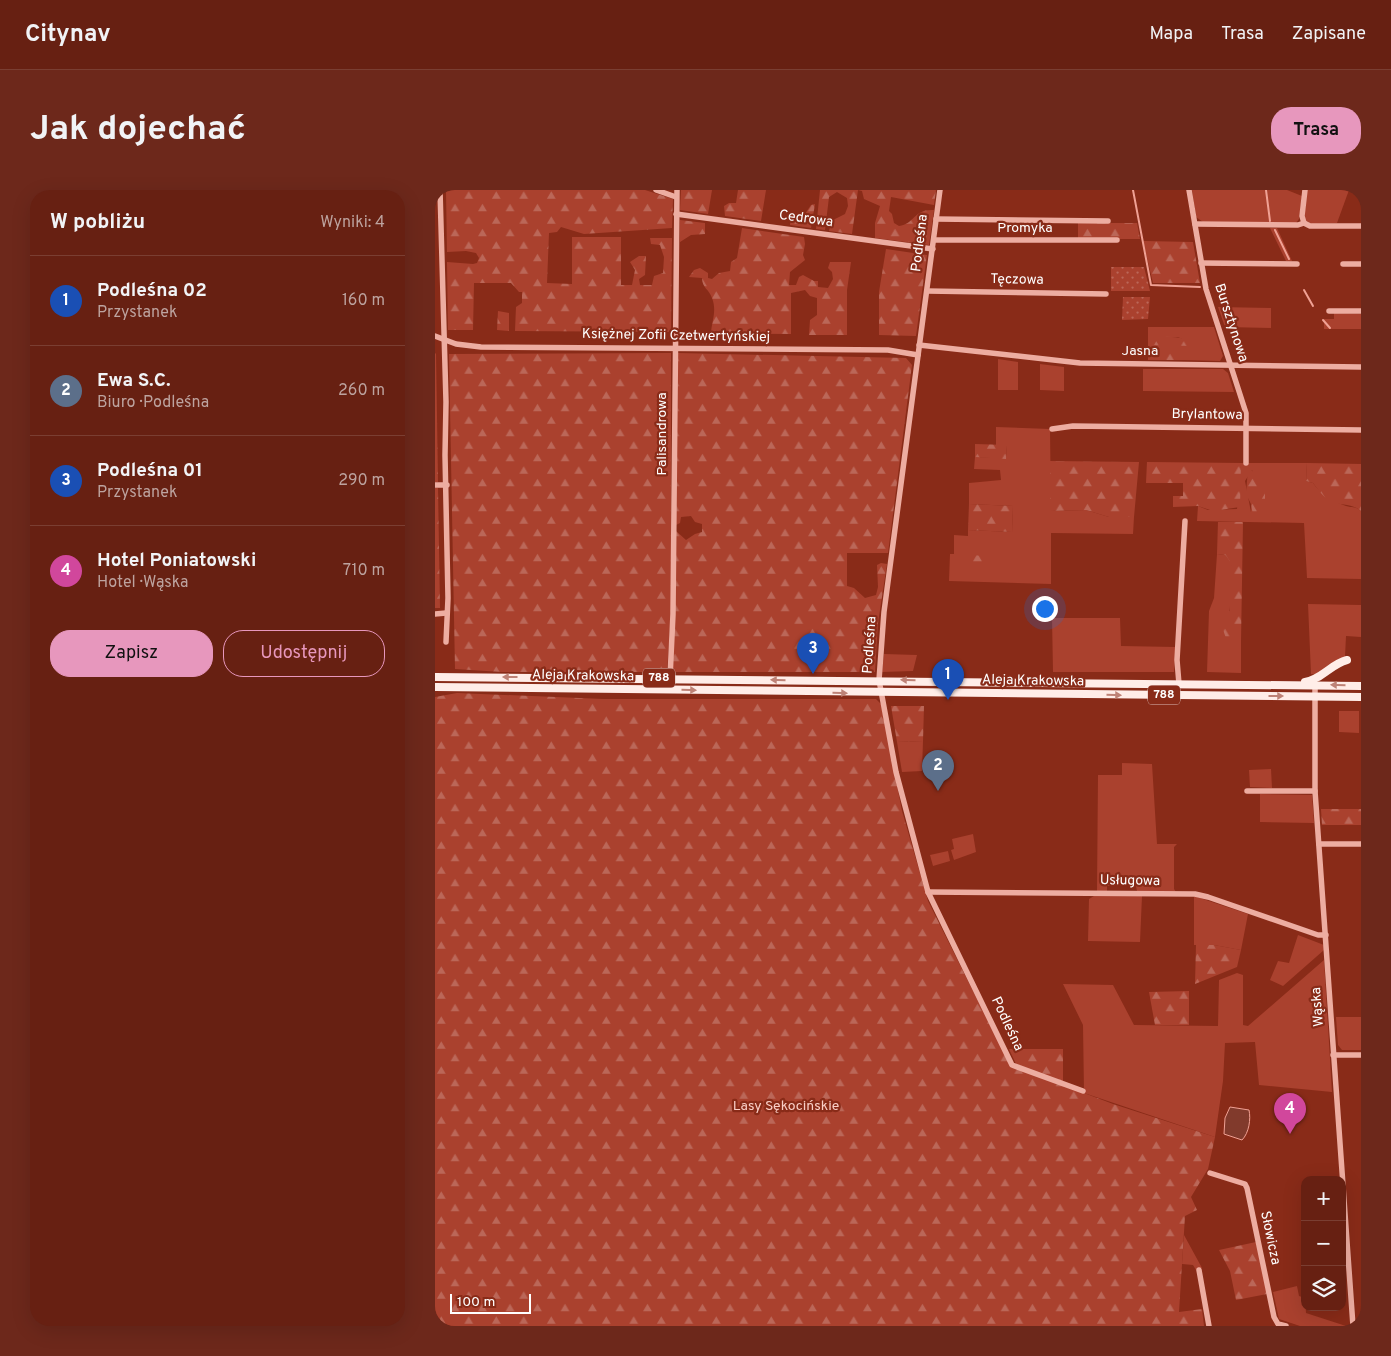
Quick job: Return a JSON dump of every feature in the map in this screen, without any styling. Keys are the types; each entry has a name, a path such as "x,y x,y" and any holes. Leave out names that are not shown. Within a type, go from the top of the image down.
{"main road":[{"path":"1291,685 1317,679 1333,666 1347,660"},
{"name":"Aleja Krakowska","path":"435,676 1361,686"},
{"name":"Aleja Krakowska","path":"435,687 1361,697"}],"street":[{"path":"440,190 438,233 445,339 447,485 448,598 446,642"},
{"path":"656,190 676,193"},
{"name":"Podleśna","path":"939,190 933,249 884,612 879,680 896,772 928,892 1012,1065 1083,1091"},
{"name":"Bursztynowa","path":"1189,190 1207,294 1246,413 1246,463"},
{"path":"1304,223 1302,216 1305,190"},
{"name":"Palisandrowa","path":"670,678 673,614 676,193"},
{"name":"Cedrowa","path":"675,214 933,249"},
{"path":"936,219 1108,221"},
{"path":"1195,224 1298,225 1304,223 1310,226 1361,226"},
{"name":"Promyka","path":"934,240 1117,240"},
{"path":"1201,263 1297,264"},
{"path":"1343,264 1361,264"},
{"name":"Tęczowa","path":"927,291 1107,294"},
{"path":"1329,311 1361,311"},
{"name":"Księżnej Zofii Czetwertyńskiej","path":"435,336 456,344 481,347 888,350 918,355"},
{"name":"Jasna","path":"919,345 1080,362 1361,367"},
{"name":"Brylantowa","path":"1052,429 1073,426 1361,430"},
{"path":"435,485 447,485"},
{"path":"1179,684 1177,660 1185,521"},
{"path":"435,614 446,614"},
{"name":"Wąska","path":"1315,685 1315,790 1353,1326"},
{"path":"1247,791 1315,790"},
{"path":"1319,844 1361,844"},
{"name":"Usługowa","path":"928,892 1195,894 1209,897 1318,935 1326,935"},
{"path":"1333,1055 1361,1055"},
{"name":"Słowicza","path":"1211,1173 1245,1184 1247,1188 1274,1317 1278,1324 1286,1326"},
{"path":"1199,1270 1209,1326"}],"green space":[{"path":"446,190 645,190 673,199 672,228 584,234 561,227 557,232 549,233 547,283 572,284 572,237 621,237 621,285 632,285 635,270 630,262 639,256 646,256 645,275 639,279 640,285 652,285 654,276 663,273 664,257 660,245 651,244 650,238 672,238 671,332 515,331 516,307 522,303 522,292 519,292 511,283 474,283 473,330 448,330 447,262 473,264 477,263 479,258 476,253 466,251 447,252"},
{"path":"681,190 712,190 708,214 680,210"},
{"path":"738,190 766,190 761,221 725,216 724,206 729,203 736,203"},
{"path":"820,190 858,190 852,234 829,231 831,221 845,214 848,206 847,198 837,192 829,197 825,230 816,229"},
{"path":"858,190 936,190 934,205 891,197 889,211 892,214 894,223 899,226 908,223 922,212 934,210 929,245 875,238 875,223 880,206 864,199 862,191"},
{"path":"1192,190 1287,190 1302,196 1299,219 1296,223 1203,222 1196,217"},
{"path":"1307,190 1349,190 1337,223 1312,224 1304,220"},
{"path":"815,204 811,228 790,225 791,215 803,217 811,205"},
{"path":"680,220 705,223 705,234 691,235 680,242"},
{"path":"1078,223 1137,223 1140,239 1078,239"},
{"path":"742,228 804,237 803,255 805,260 790,272 789,285 796,285 799,277 803,275 818,281 818,287 828,288 833,279 832,272 828,268 830,262 851,262 847,290 847,335 809,335 810,320 817,315 817,298 810,296 805,290 791,293 791,334 711,333 714,311 712,298 703,284 702,278 689,277 694,270 700,268 708,273 708,278 712,279 719,273 730,271 731,262 737,258"},
{"path":"1270,228 1277,228 1292,261 1286,261"},
{"path":"1143,241 1193,242 1200,283 1153,283"},
{"path":"886,249 927,255 916,336 879,335 879,292"},
{"path":"1111,267 1144,267 1150,291 1111,291"},
{"path":"1123,297 1150,297 1148,319 1122,320"},
{"path":"1218,307 1271,308 1271,328 1225,327"},
{"path":"498,311 509,313 509,331 497,330"},
{"path":"1334,313 1361,314 1361,329 1324,329 1324,319 1334,319"},
{"path":"1148,327 1214,327 1223,356 1220,361 1183,360 1183,353 1148,353 1148,345 1194,345 1178,337 1148,337"},
{"path":"1148,337 1172,337 1189,340 1194,343 1194,346 1148,345"},
{"path":"671,353 671,611 667,672 502,672 455,669 449,354"},
{"path":"678,353 906,358 912,365 888,553 847,553 847,586 854,588 865,598 876,595 878,587 877,565 881,563 887,564 878,623 875,672 672,672 676,531 686,540 702,532 702,524 695,522 691,516 681,517 680,523 676,525"},
{"path":"1148,353 1183,353 1183,360 1148,360"},
{"path":"436,354 438,482 435,482"},
{"path":"998,359 1018,362 1018,390 998,390"},
{"path":"1040,364 1064,367 1064,391 1040,390"},
{"path":"1143,369 1223,369 1228,373 1234,392 1143,391"},
{"path":"996,427 1050,429 1051,511 1086,510 1109,517 1134,517 1133,534 1051,533 1051,584 949,581 950,554 954,554 954,535 968,536 968,530 1012,532 1013,506 969,504 969,483 1001,480 1000,470 974,469 975,457 1006,458 1007,446 996,445"},
{"path":"975,444 1007,445 1006,459 975,457"},
{"path":"1050,461 1139,462 1134,517 1109,517 1086,510 1050,511"},
{"path":"1147,462 1241,463 1240,507 1213,511 1198,506 1173,507 1173,496 1183,496 1183,483 1146,483"},
{"path":"1241,463 1307,463 1306,481 1313,483 1323,494 1332,500 1361,511 1361,579 1307,578 1304,523 1197,521 1198,506 1208,510 1237,509","holes":["1252,470 1251,512 1245,481"]},
{"path":"1307,463 1361,464 1361,511 1351,506 1331,502 1313,483 1306,481"},
{"path":"1248,468 1261,477 1265,494 1265,517 1253,515 1251,504 1246,494"},
{"path":"435,488 438,488 440,608 435,608"},
{"path":"969,504 1013,506 1012,532 968,530"},
{"path":"1218,522 1243,522 1241,641 1227,641 1221,624 1223,615 1230,611 1229,598 1232,570 1229,560 1225,555 1217,554"},
{"path":"1217,554 1225,555 1231,560 1233,572 1227,641 1241,641 1241,673 1207,672 1209,611 1214,598"},
{"path":"966,555 993,556 992,562 986,567 969,563"},
{"path":"1308,604 1361,605 1361,637 1346,636 1345,657 1320,675 1311,674"},
{"path":"1052,618 1120,618 1121,646 1176,647 1174,672 1053,672"},
{"path":"884,654 917,655 913,671 882,672"},
{"name":"Lasy Sękocińskie","path":"457,693 603,699 876,699 881,704 902,811 928,901 1010,1065 1113,1104 1215,1137 1208,1169 1191,1197 1197,1210 1185,1216 1179,1312 1202,1309 1204,1326 435,1326 435,697"},
{"path":"891,706 924,706 923,741 897,742"},
{"path":"1339,711 1359,711 1359,733 1339,732"},
{"path":"923,741 922,771 902,772 897,742"},
{"path":"1122,763 1152,764 1157,844 1177,844 1174,847 1174,889 1176,892 1137,891 1136,886 1107,886 1107,891 1097,891 1098,775 1122,775"},
{"path":"1271,769 1272,788 1250,787 1249,770"},
{"path":"1260,794 1312,795 1314,823 1260,822"},
{"path":"1321,809 1361,809 1361,825 1322,825"},
{"path":"973,834 976,852 954,860 951,850 954,849 952,839"},
{"path":"948,851 950,861 933,866 930,855"},
{"path":"1094,896 1142,896 1140,942 1088,941 1089,899"},
{"path":"1194,896 1248,914 1241,950 1214,945 1194,945"},
{"path":"1298,935 1324,945 1324,950 1283,986 1270,980 1278,961 1289,963"},
{"path":"1196,945 1214,945 1241,950 1237,967 1195,984"},
{"path":"1324,960 1332,1092 1259,1085 1255,1042 1225,1043 1223,1081 1215,1137 1084,1093 1083,1025 1063,984 1113,985 1134,1025 1218,1026 1219,980 1237,973 1243,975 1243,1025 1248,1026"},
{"path":"1189,991 1189,1025 1155,1025 1149,992"},
{"path":"1336,1017 1361,1017 1361,1050 1342,1050 1338,1045"},
{"path":"1009,1049 1063,1049 1063,1082 1016,1064"},
{"path":"1184,1235 1202,1268 1196,1270 1193,1265 1182,1264"},
{"path":"1256,1242 1267,1294 1236,1300 1230,1271 1219,1250"},
{"path":"1297,1286 1299,1296 1301,1297 1301,1311 1306,1311 1306,1313 1346,1326 1300,1326 1279,1319 1273,1292"}],"shaded area":[{"path":"1230,1107 1249,1110 1249,1126 1242,1140 1224,1134 1225,1118"}],"waterway":[{"path":"1133,190 1151,285 1200,287"},
{"path":"1266,190 1270,221"},
{"path":"1275,230 1289,259"},
{"path":"1304,290 1313,306"},
{"path":"1323,320 1330,328"}],"place":[{"name":"Podleśna 01","path":"813,674"},
{"name":"Podleśna 02","path":"948,700"},
{"name":"Ewa S.C.","path":"938,791"},
{"name":"Hotel Poniatowski","path":"1290,1134"}]}
